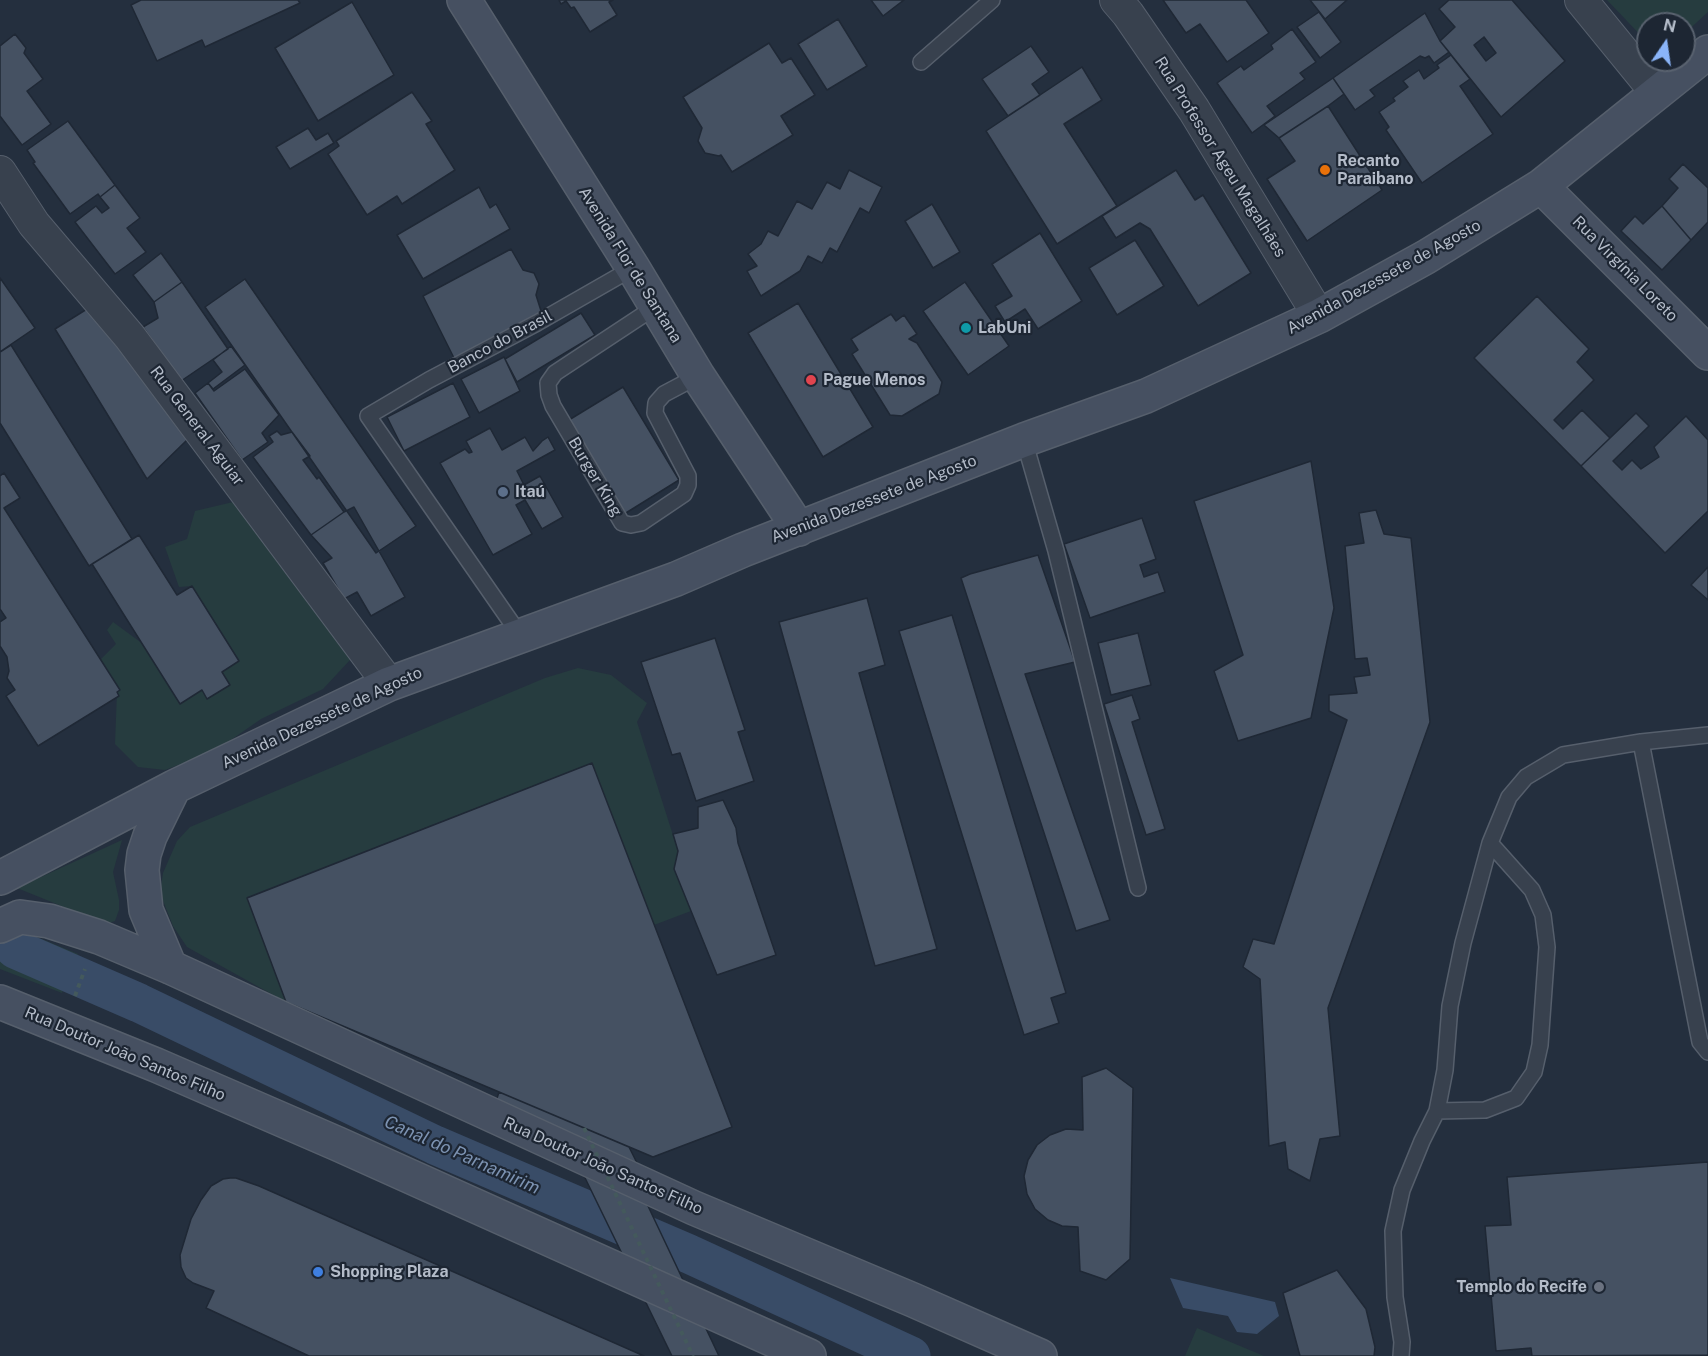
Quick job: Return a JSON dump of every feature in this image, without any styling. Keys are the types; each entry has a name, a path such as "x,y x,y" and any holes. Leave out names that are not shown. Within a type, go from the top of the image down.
{"main road":[{"name":"Avenida Flor de Santana","path":"464,0 633,268 698,376 799,529"},
{"name":"Avenida Dezessete de Agosto","path":"0,878 174,787 389,684 676,579 743,550 1024,440 1146,396 1319,316 1426,257 1541,186 1708,52"},
{"name":"Rua Virgínia Loreto","path":"1541,186 1708,353"},
{"path":"170,967 146,910 142,870 150,836 174,787"},
{"name":"Rua Doutor João Santos Filho","path":"0,926 20,917 49,921 99,937 170,967 684,1203 1040,1356"},
{"name":"Rua Doutor João Santos Filho","path":"0,1002 146,1061 338,1144 808,1356"}],"street":[{"name":"Rua Professor Ageu Magalhães","path":"1116,0 1194,110 1319,316"},
{"path":"1581,0 1656,92"},
{"name":"Rua General Aguiar","path":"0,172 34,224 130,337 389,684"}],"lane":[{"path":"921,62 992,0"},
{"name":"Banco do Brasil","path":"520,635 368,416 633,268"},
{"name":"Burger King","path":"656,307 555,373 548,383 553,405 622,523 631,525 641,523 684,494 688,485 688,476 655,413 656,403 664,394 698,376"},
{"path":"1024,440 1056,551 1138,888"},
{"path":"1401,1356 1402,1342 1395,1297 1393,1231 1402,1190 1437,1111 1445,1070 1450,1006 1463,943 1490,843 1509,797 1526,777 1563,755 1641,742 1708,735"},
{"path":"1641,742 1700,1042 1708,1052"},
{"path":"1437,1111 1485,1110 1516,1098 1534,1072 1540,1045 1547,948 1543,915 1532,890 1490,843"}],"path":[{"path":"72,1003 89,961"},
{"path":"584,1128 693,1356"}],"green space":[{"path":"1607,0 1708,0 1708,12 1696,23 1696,12 1636,12 1636,30"},
{"path":"233,502 253,513 353,647 350,660 323,689 261,719 215,751 165,770 138,767 115,744 117,692 101,659 116,644 107,630 113,622 143,644 180,704 202,690 207,699 230,685 222,672 239,660 192,586 179,587 165,547 187,539 195,511"},
{"path":"578,668 611,675 647,703 637,722 678,851 674,869 691,911 654,925 591,763 247,897 286,1002 187,947 173,926 160,893 163,873 177,841 190,827 545,678"},
{"path":"122,840 113,872 119,900 119,910 115,921 106,924 17,888"},
{"path":"12,932 32,935 78,954 62,993 0,969 0,946"},
{"path":"1197,1328 1264,1356 1185,1356"}],"water":[{"path":"1170,1278 1275,1302 1279,1316 1257,1334 1237,1332 1228,1316 1183,1308"}],"building":[{"path":"141,0 298,0 300,3 205,47 202,40 157,61 131,5"},
{"path":"559,0 613,0 609,2 617,15 590,32 574,7 571,8 566,1 561,4"},
{"path":"871,0 904,0 883,16"},
{"path":"1163,0 1246,0 1269,33 1227,62 1200,24 1186,33"},
{"path":"1310,0 1347,0 1325,19"},
{"path":"1449,0 1512,0 1565,61 1501,117 1440,41 1455,27 1439,9","holes":["1484,37 1496,53 1486,61 1474,45"]},
{"path":"352,2 394,75 318,121 275,48"},
{"path":"1319,12 1341,42 1320,58 1297,27"},
{"path":"1425,13 1440,41 1449,52 1434,63 1429,56 1425,58 1420,56 1370,90 1375,96 1355,110 1333,78"},
{"path":"838,19 867,66 827,90 798,44"},
{"path":"1292,29 1316,62 1300,73 1305,79 1267,106 1275,116 1252,133 1217,83 1241,66 1244,70 1273,49 1271,45"},
{"path":"15,34 26,48 24,53 43,79 27,91 51,124 22,145 0,116 0,46"},
{"path":"769,43 782,63 791,58 815,95 781,116 793,135 732,172 721,155 705,153 698,141 702,128 683,97"},
{"path":"1031,46 1049,72 1032,84 1040,95 1008,116 982,79"},
{"path":"1451,55 1470,79 1460,86 1493,134 1422,183 1386,130 1389,127 1379,112 1395,101 1393,98 1408,87 1403,81 1419,70 1424,79 1439,68 1437,65"},
{"path":"1082,67 1102,100 1064,124 1117,206 1057,244 986,131"},
{"path":"1333,78 1344,94 1328,106 1279,138 1264,125"},
{"path":"412,92 432,121 426,124 455,170 402,204 397,196 367,215 328,154 339,146 336,141"},
{"name":"Recanto Paraibano","path":"1328,106 1382,190 1307,241 1267,179 1295,161 1279,138"},
{"path":"68,121 115,185 100,197 98,194 70,214 33,163 35,162 27,150"},
{"path":"308,128 316,140 328,133 334,143 290,169 276,147"},
{"path":"1683,164 1708,188 1708,222 1691,240 1662,206 1678,188 1669,179"},
{"path":"849,170 882,187 869,213 860,208 837,252 830,248 822,263 808,256 800,271 761,296 747,271 757,266 748,254 761,244 768,231 778,236 797,201 812,209 827,182 840,189"},
{"path":"1176,170 1195,200 1203,195 1251,273 1198,306 1150,229 1140,223 1116,238 1102,216"},
{"path":"115,185 140,218 127,228 146,252 115,274 75,222 96,206 102,213 109,208 100,197"},
{"path":"479,187 490,208 496,204 510,229 423,279 397,235"},
{"path":"932,204 960,252 933,268 905,221"},
{"path":"1662,206 1691,240 1662,270 1621,231 1635,216 1643,224"},
{"path":"1040,233 1082,301 1038,329 1025,309 1005,322 995,306 1012,296 992,264"},
{"path":"1135,240 1164,286 1117,315 1089,268"},
{"path":"511,249 523,270 534,273 539,284 536,295 542,314 455,360 423,296"},
{"path":"161,253 182,282 154,302 133,275"},
{"path":"0,278 35,328 0,352"},
{"path":"245,279 416,526 376,553 205,307"},
{"path":"182,282 228,349 181,381 143,327 158,318 154,302"},
{"name":"LabUni","path":"965,282 1009,346 968,375 923,311"},
{"path":"1537,296 1589,349 1577,362 1594,380 1554,420 1563,429 1582,410 1610,438 1581,466 1474,358"},
{"name":"Pague Menos","path":"798,303 873,427 823,457 748,333"},
{"path":"87,309 159,393 188,439 147,479 55,329"},
{"path":"581,313 595,335 517,382 505,359"},
{"path":"891,314 896,321 904,315 917,334 909,339 917,343 942,382 939,394 902,416 890,415 852,354 858,350 851,339"},
{"path":"11,345 132,539 89,566 0,423 0,352"},
{"path":"231,346 245,365 213,389 208,383 222,372 213,360"},
{"path":"504,357 520,391 479,413 461,379"},
{"path":"245,369 279,415 262,433 268,442 242,460 195,393 208,383 214,391"},
{"path":"453,383 470,417 404,451 387,417"},
{"path":"623,387 679,480 621,516 564,423"},
{"path":"1636,413 1649,426 1613,461 1622,470 1632,460 1641,469 1659,457 1654,447 1686,416 1708,440 1708,511 1665,553 1581,466"},
{"name":"Itaú","path":"490,428 502,450 525,437 533,451 548,437 555,450 517,471 524,485 540,476 563,517 542,529 525,500 516,505 532,534 493,555 440,463 465,449 469,453 472,452 466,441"},
{"path":"277,431 281,435 292,432 310,456 303,460 317,479 319,477 344,512 311,535 253,457 273,442 269,436"},
{"path":"1311,461 1334,608 1311,718 1238,741 1214,671 1243,655 1194,501"},
{"path":"4,473 20,498 4,508 120,690 117,692 119,696 38,746 6,696 15,690 7,678 9,671 7,657 0,646 0,622 6,618 0,609 0,476"},
{"path":"354,507 405,597 371,616 357,592 344,599 323,563 332,558 311,535"},
{"path":"1376,510 1384,534 1411,538 1430,722 1328,1008 1340,1136 1320,1139 1310,1181 1288,1169 1285,1142 1269,1146 1260,979 1243,967 1253,939 1274,944 1347,720 1329,711 1329,695 1357,693 1354,677 1370,675 1367,658 1355,659 1345,546 1364,543 1359,513"},
{"path":"1142,518 1156,559 1140,565 1144,577 1158,572 1165,592 1090,618 1064,544"},
{"path":"139,535 177,595 192,586 239,661 222,672 230,685 207,699 202,690 180,704 92,564"},
{"path":"1038,555 1075,662 1025,674 1110,920 1076,931 961,578"},
{"path":"1708,567 1708,600 1691,585"},
{"path":"867,598 885,665 859,673 937,949 875,966 779,622"},
{"path":"952,615 1066,993 1051,998 1059,1023 1024,1035 899,631"},
{"path":"1138,633 1151,685 1111,695 1098,643"},
{"path":"715,638 745,730 738,732 754,781 696,801 680,753 672,755 641,662"},
{"path":"1132,695 1140,719 1132,722 1165,829 1146,835 1104,704"},
{"path":"592,763 732,1127 653,1157 286,1002 247,898"},
{"path":"723,800 736,828 738,843 776,955 717,975 674,869 678,851 673,834 698,828 698,807"},
{"path":"1106,1068 1133,1088 1130,1259 1106,1280 1080,1271 1078,1227 1062,1226 1048,1220 1035,1209 1027,1194 1024,1176 1028,1160 1037,1145 1050,1135 1066,1129 1083,1130 1082,1077"},
{"path":"499,1092 629,1147 638,1165 630,1168 719,1356 672,1356 568,1143 493,1111"},
{"name":"Templo do Recife","path":"1708,1162 1708,1355 1532,1356 1531,1348 1496,1351 1485,1226 1511,1225 1507,1177"},
{"name":"Shopping Plaza","path":"230,1178 259,1186 644,1356 309,1356 206,1308 214,1291 186,1278 181,1267 180,1255 191,1219 201,1200 211,1186"},
{"path":"1337,1270 1366,1309 1375,1347 1374,1356 1300,1356 1283,1293"}],"waterway":[{"name":"Canal do Parnamirim","path":"15,949 139,1003 435,1145 689,1254 911,1356"}],"place":[{"name":"Recanto Paraibano","path":"1325,170"},
{"name":"LabUni","path":"966,328"},
{"name":"Pague Menos","path":"811,380"},
{"name":"Itaú","path":"503,492"},
{"name":"Shopping Plaza","path":"318,1272"},
{"name":"Templo do Recife","path":"1599,1287"}]}
